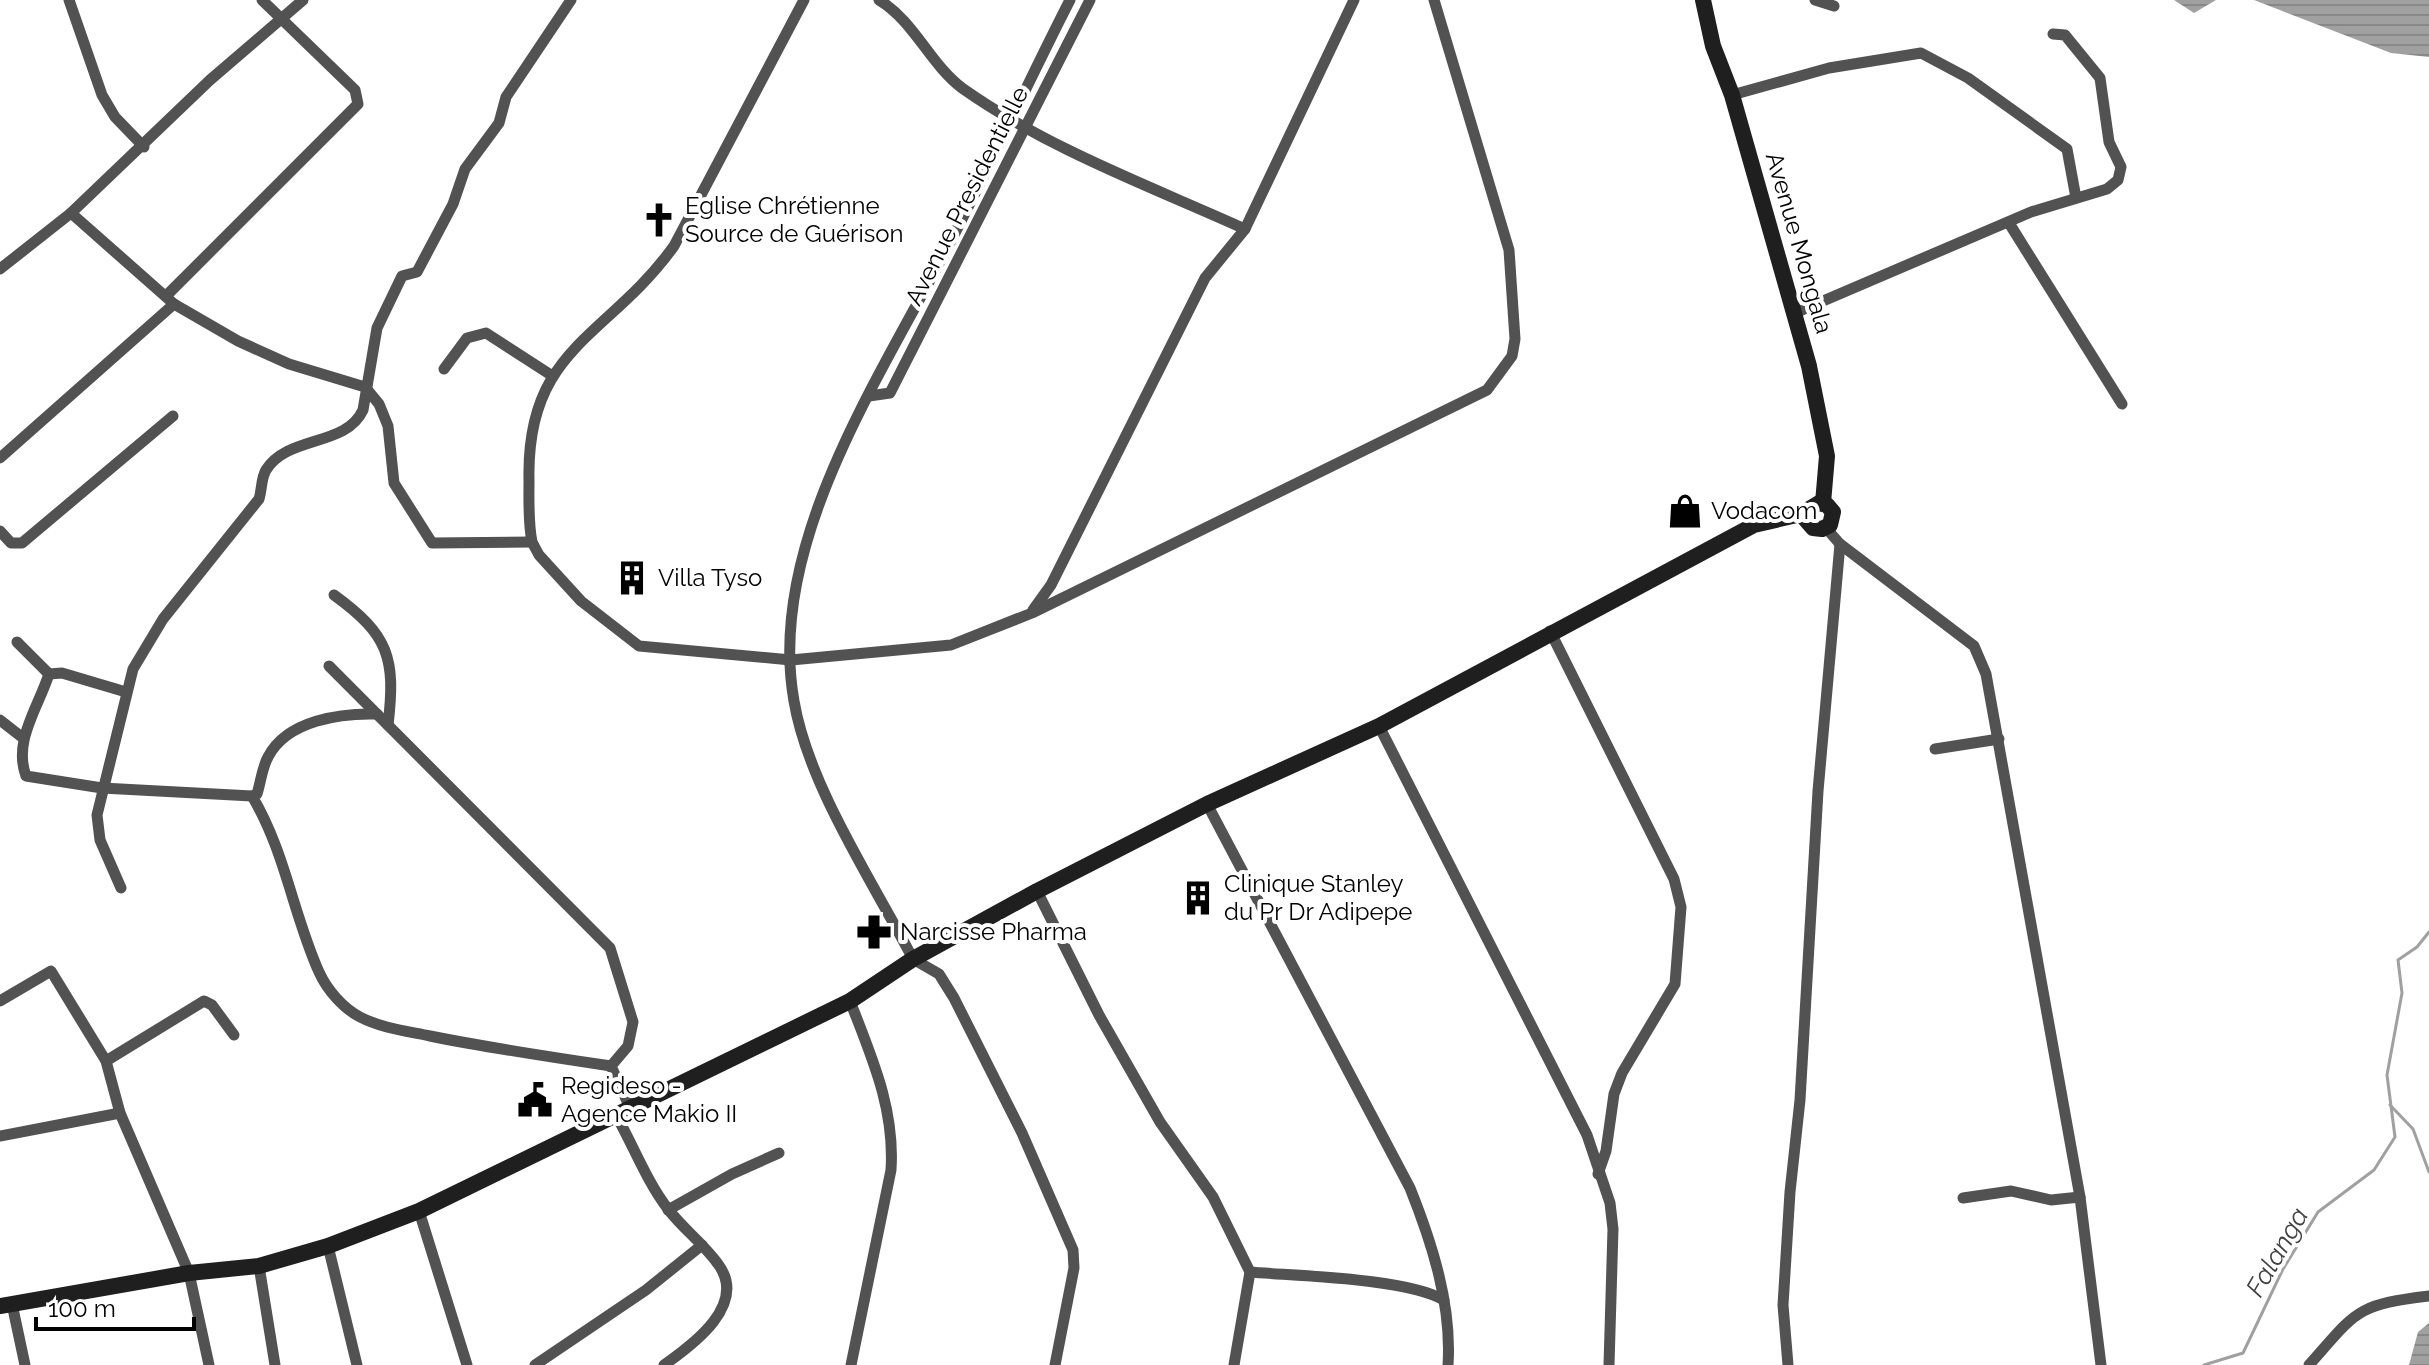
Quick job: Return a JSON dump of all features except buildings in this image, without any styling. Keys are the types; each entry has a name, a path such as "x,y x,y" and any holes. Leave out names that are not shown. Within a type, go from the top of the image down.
{"street":[{"path":"69,0 102,95 115,117 144,147"},
{"path":"0,458 170,300 261,197 358,104 355,90 262,0"},
{"path":"0,269 71,213 144,147 210,80 303,0"},
{"path":"121,888 100,840 97,815 126,692 148,640 259,499 264,472 275,458 333,433 348,430 357,422 363,410 377,328 402,276 417,272 453,204 465,169 499,123 506,97 571,0"},
{"path":"804,0 674,246 655,273 551,375 532,425 528,447 532,542 539,555 581,601 639,646 791,660 951,645 1032,613 1487,390 1512,356 1515,339 1509,250 1434,0"},
{"path":"879,0 897,14 959,86 1009,119 1245,229"},
{"name":"Avenue Presidentielle","path":"913,959 811,761 793,700 790,603 808,529 869,396 958,227 1070,0"},
{"name":"Avenue Presidentielle","path":"869,396 890,393 1090,0"},
{"path":"1032,613 1051,585 1205,278 1245,229 1354,0"},
{"name":"Avenue Mongala","path":"1703,0 1713,46 1732,95 1795,313 1825,444 1823,503 1833,512 1832,521 1826,528"},
{"path":"1815,0 1834,6"},
{"path":"1795,313 2009,223 2107,189 2118,180 2121,167 2109,142 2100,78 2065,35 2053,34"},
{"path":"1732,95 1829,68 1921,53 1968,78 2067,149 2076,198"},
{"path":"71,213 170,300 238,341 289,364 365,387 379,404 388,426 394,483 432,543 532,542"},
{"path":"2009,223 2122,404"},
{"path":"958,227 972,237"},
{"path":"444,369 467,338 486,333 551,375"},
{"path":"0,531 11,543 22,543 173,416"},
{"path":"25,1365 6,1305 189,1273 259,1266 328,1246 419,1211 850,1001 913,959 1037,891 1207,804 1379,726 1550,631 1754,525 1801,514 1807,516 1812,506 1823,503"},
{"path":"1801,514 1813,528 1826,528 1840,544 1974,646 1986,674 2080,1197 2101,1365"},
{"path":"1788,1365 1783,1305 1790,1192 1800,1100 1818,791 1840,544"},
{"path":"334,595 367,620 380,642 394,680 388,725"},
{"path":"1550,631 1674,879 1681,907 1675,984 1622,1073 1614,1094 1606,1151 1598,1174"},
{"path":"17,642 49,674 62,673 126,692"},
{"path":"329,666 610,948 633,1022 628,1046 611,1066"},
{"path":"49,674 23,738 21,762 26,776 102,788 252,796 257,794 270,753 280,743 327,715 377,714"},
{"path":"0,720 23,738"},
{"path":"1379,726 1538,1032 1587,1135 1610,1203 1613,1229 1609,1365"},
{"path":"1935,749 1999,739"},
{"path":"252,796 279,852 295,912 321,977 336,999 357,1016 380,1025 476,1045 611,1066"},
{"path":"1207,804 1410,1188 1425,1226 1444,1300 1448,1365"},
{"path":"1037,891 1099,1015 1160,1122 1213,1197 1250,1272 1234,1365"},
{"path":"913,959 939,974 954,998 1022,1133 1073,1250 1074,1268 1055,1365"},
{"path":"0,1001 51,971 106,1061 120,1113 189,1273 209,1365"},
{"path":"106,1061 204,1001 212,1005 234,1035"},
{"path":"850,1001 883,1086 893,1141 891,1170 851,1365"},
{"path":"611,1066 624,1113 668,1210 720,1266 727,1282 728,1299 721,1313 664,1365"},
{"path":"0,1136 120,1113"},
{"path":"668,1210 732,1174 779,1153"},
{"path":"1963,1198 2011,1191 2051,1200 2080,1197"},
{"path":"419,1211 467,1365"},
{"path":"535,1365 646,1290 702,1245"},
{"path":"328,1246 357,1365"},
{"path":"259,1266 275,1365"},
{"path":"1250,1272 1328,1278 1424,1291 1444,1300"},
{"path":"2309,1365 2355,1314 2374,1303 2429,1296"}],"shaded area":[{"path":"2174,0 2216,0 2194,13"},
{"path":"2254,0 2429,0 2429,57 2391,53"},
{"path":"2429,1323 2429,1365 2409,1365 2418,1332"}],"waterway":[{"name":"Falanga","path":"2204,1365 2243,1353 2283,1269 2318,1212 2374,1170 2395,1137 2387,1075 2402,993 2398,960 2417,947 2429,932"},
{"path":"2390,1105 2413,1129 2429,1172"}],"place":[{"name":"Eglise Chrétienne Source de Guérison","path":"659,220"},
{"name":"Vodacom","path":"1685,511"},
{"name":"Villa Tyso","path":"632,578"},
{"name":"Clinique Stanley du Pr Dr Adipepe","path":"1198,898"},
{"name":"Narcisse Pharma","path":"874,932"},
{"name":"Regideso - Agence Makio II","path":"535,1100"}]}
